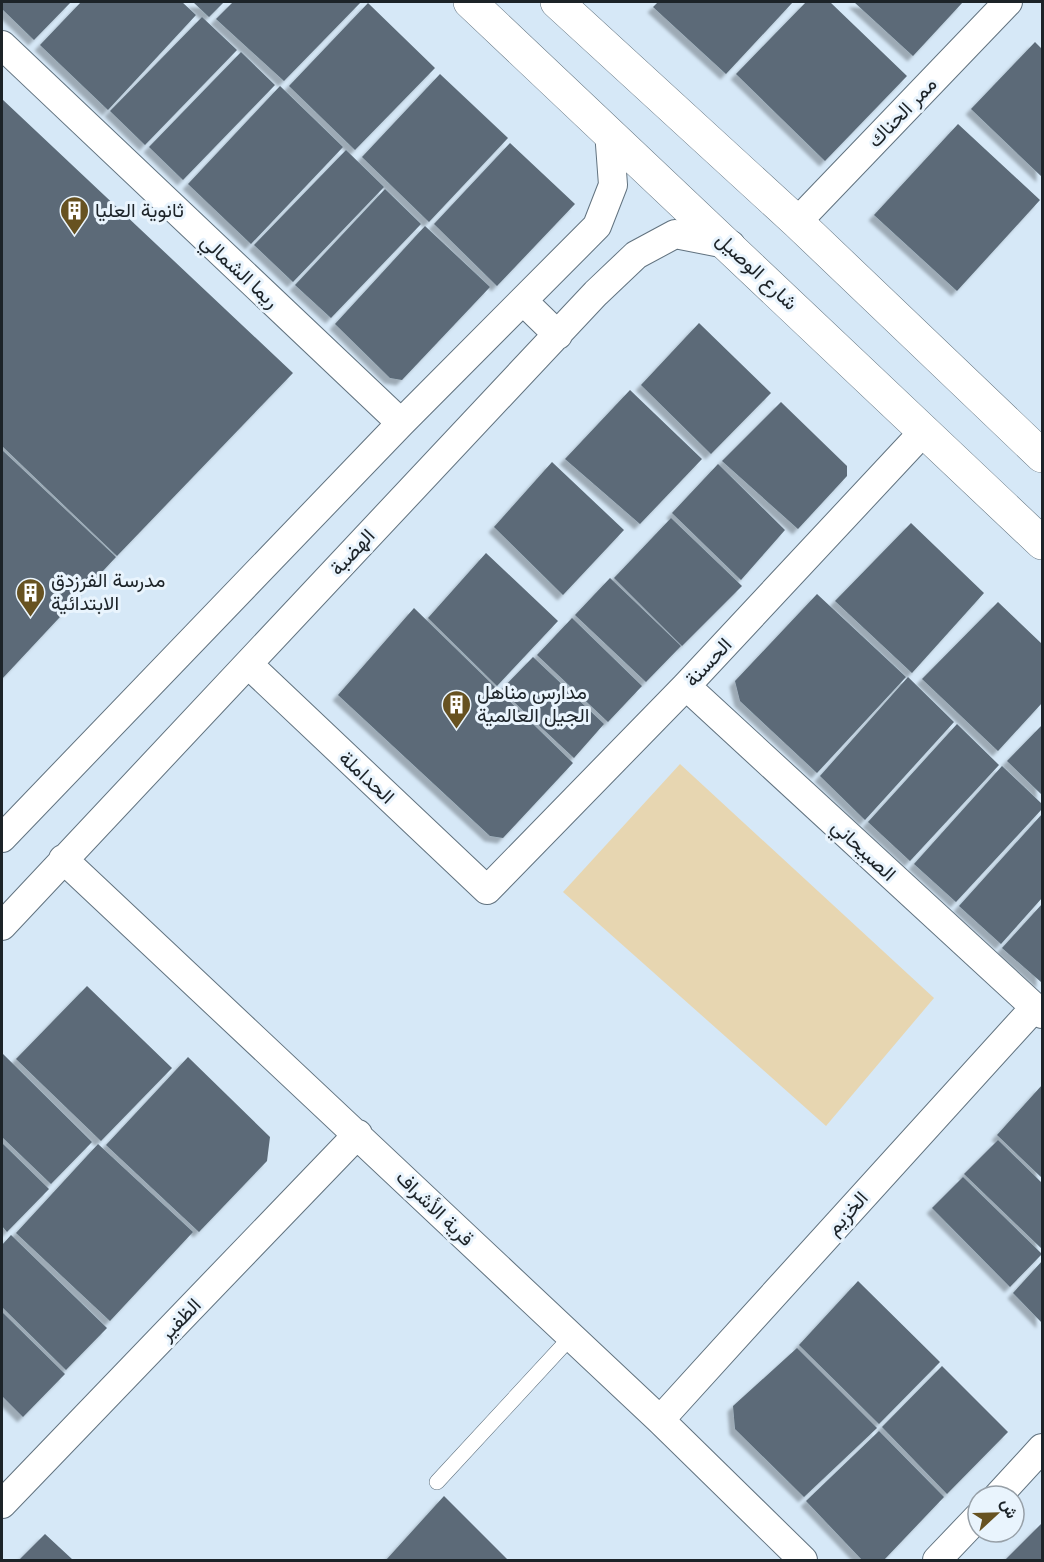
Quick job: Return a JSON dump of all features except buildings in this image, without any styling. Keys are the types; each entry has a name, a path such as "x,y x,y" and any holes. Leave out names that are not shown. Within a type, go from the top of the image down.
{"street":[{"name":"شارع الوصيل","path":"470,2 731,245 1042,543"},
{"path":"558,2 797,222 1042,456"},
{"name":"ممر الحناك","path":"797,222 1008,2"},
{"name":"ريما الشمالي","path":"2,45 401,423"},
{"path":"2,838 401,423 597,226 613,185 609,131"},
{"name":"الهضبة","path":"2,926 596,293 636,255 675,234 731,245"},
{"path":"523,301 558,335"},
{"path":"504,322 537,356"},
{"name":"الحسنة","path":"487,890 686,686 925,430"},
{"name":"الحداملة","path":"248,664 487,890"},
{"name":"الصبيحاني","path":"686,686 1039,1011"},
{"name":"قرية الأشراف","path":"63,859 358,1134 570,1338 660,1420 803,1560"},
{"name":"الخزيم","path":"660,1420 1039,1011"},
{"name":"الظفير","path":"2,1504 358,1134"},
{"path":"1009,1484 1042,1448"},
{"path":"937,1560 966,1530"}],"lane":[{"path":"437,1482 570,1338"}],"shaded area":[{"path":"680,764 934,998 826,1126 563,892"}],"place":[{"name":"ثانوية العليا","path":"74,236"},
{"name":"مدرسة الفرزدق الابتدائية","path":"30,618"},
{"name":"مدارس مناهل الجيل العالمية","path":"456,730"}]}
